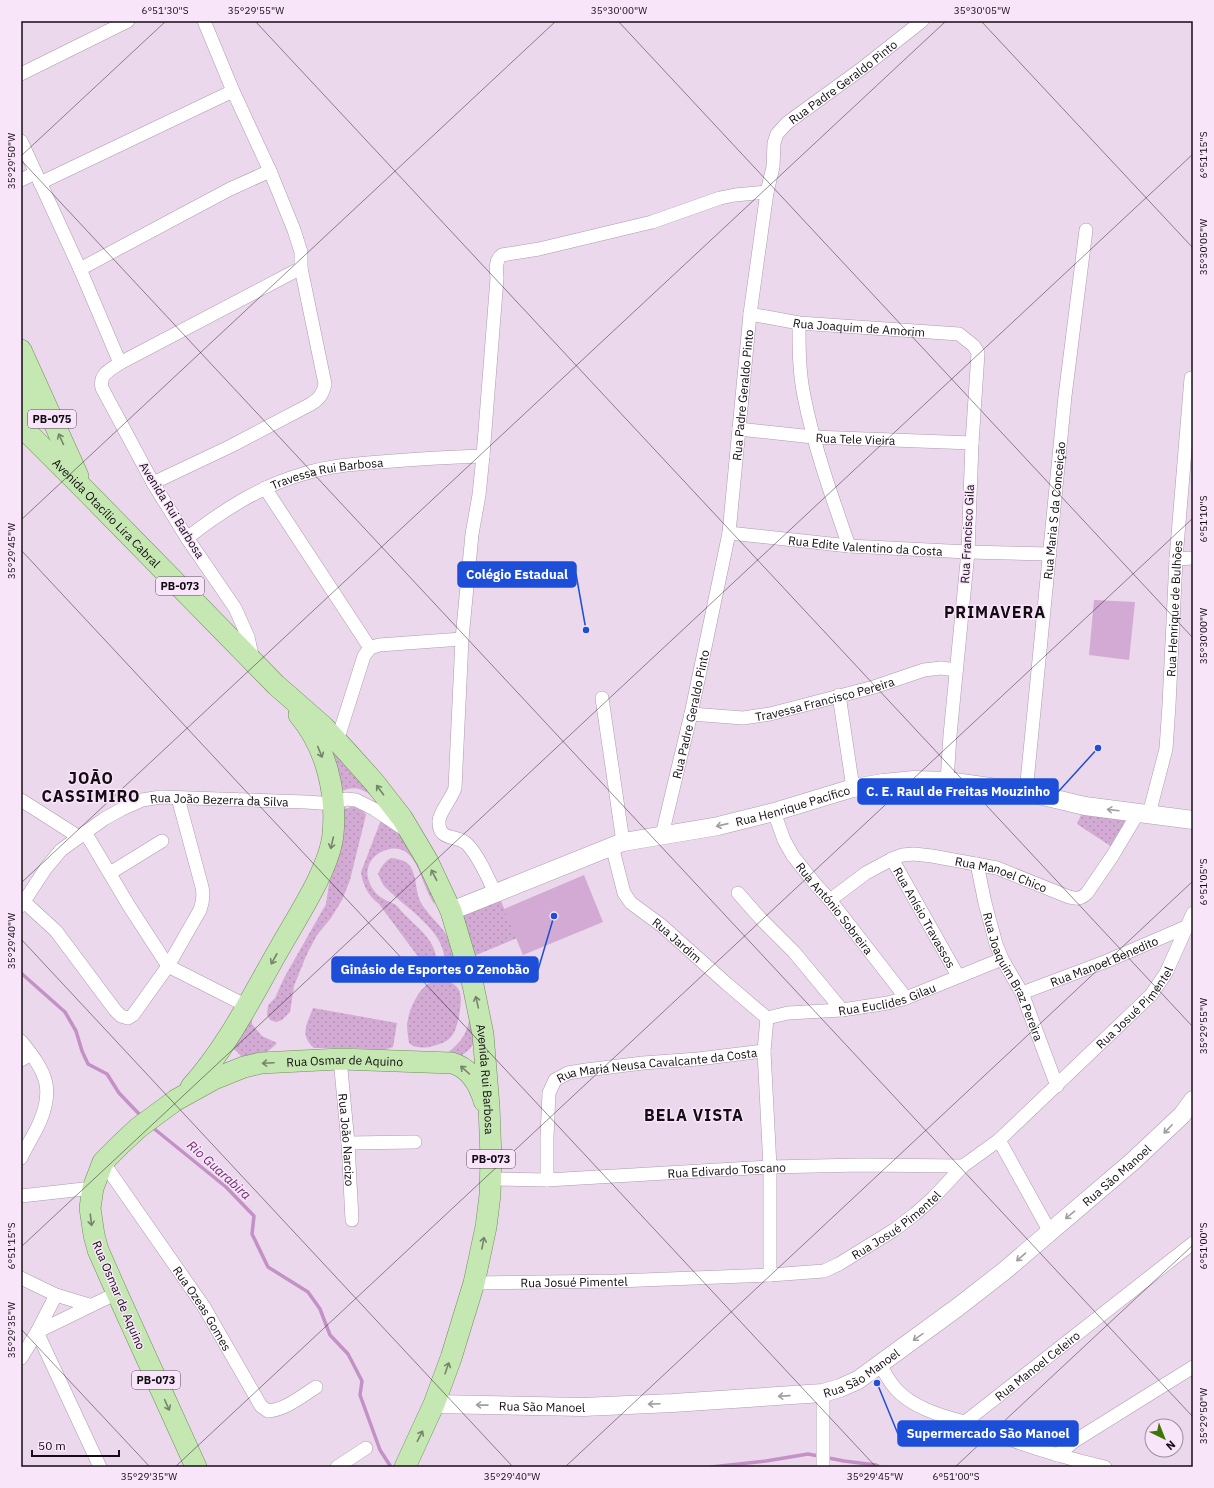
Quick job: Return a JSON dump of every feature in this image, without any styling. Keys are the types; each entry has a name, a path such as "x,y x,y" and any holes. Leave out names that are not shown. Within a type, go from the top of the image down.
{"main road":[{"name":"PB-075","path":"21,350 84,488"},
{"path":"21,423 28,416 31,409 32,393 30,370"},
{"name":"Avenida Otacílio Lira Cabral","path":"21,426 84,488 276,685 324,727 337,741"},
{"name":"Avenida Otacílio Lira Cabral","path":"276,685 305,722 316,742 328,772 333,792 334,804"},
{"name":"Avenida Rui Barbosa","path":"337,741 374,782 402,818 427,860 451,911 479,1007 483,1034 490,1116 491,1179 486,1227 474,1283 451,1358 434,1404 405,1467"},
{"name":"Rua Henrique Pacífico","path":"451,911 617,844 718,826 774,812 853,788 883,783 914,780 947,781 1026,792 1085,806 1193,820"},
{"name":"Rua Osmar de Aquino","path":"196,1467 98,1250 90,1208 93,1188 103,1162 138,1128 192,1086 213,1062 247,1006 312,891 328,856 333,835 334,804"},
{"path":"222,1047 238,1070"},
{"name":"Rua Osmar de Aquino","path":"169,1105 214,1079 261,1063 340,1059 452,1063 461,1066 476,1082 490,1116"},
{"name":"Rua São Manoel","path":"434,1404 583,1407 694,1402 823,1392 840,1388 858,1380 1003,1272 1162,1135 1193,1100"}],"street":[{"path":"21,74 128,21"},
{"path":"153,483 231,446 311,404 321,395 325,384 301,268 301,252 270,171 233,91 204,21"},
{"name":"Rua Padre Geraldo Pinto","path":"662,835 691,714 729,533 750,314 773,167 774,142 777,134 788,123 860,70 922,21"},
{"path":"21,180 38,178 233,91"},
{"path":"22,149 38,178 80,269 120,363"},
{"path":"80,269 230,188 270,171"},
{"path":"495,893 467,844 461,840 447,837 443,834 439,823 439,816 450,800 455,788 462,639 472,534 479,495 483,456 496,262 500,256 539,249 652,222 720,198 768,192"},
{"name":"Rua Maria S da Conceição","path":"1026,792 1065,396 1086,230"},
{"name":"Avenida Rui Barbosa","path":"254,663 248,638 235,608 187,538 153,483 102,388 101,382 106,372 120,363 301,268"},
{"name":"Rua Joaquim de Amorim","path":"750,314 799,323 959,334 967,339"},
{"path":"799,323 799,360 804,395 813,437 849,546"},
{"name":"Rua Francisco Gila","path":"947,781 950,735 968,552 972,443 978,353 967,339"},
{"name":"Rua Henrique de Bulhões","path":"1144,814 1166,749 1176,559 1191,378"},
{"name":"Rua Tele Vieira","path":"739,429 813,437 972,443"},
{"name":"Travessa Rui Barbosa","path":"187,538 208,521 234,505 266,488 303,474 347,464 483,456"},
{"path":"266,488 370,648"},
{"name":"Rua Edite Valentino da Costa","path":"729,533 849,546 968,552 1050,554"},
{"path":"1176,559 1193,558"},
{"path":"337,741 364,656 370,648 379,645 462,639"},
{"name":"Travessa Francisco Pereira","path":"691,714 743,718 770,714 874,687 924,670 941,668 956,670"},
{"path":"839,695 853,788"},
{"name":"Rua Jardim","path":"602,698 617,844 624,893 631,904 661,925 767,1018"},
{"name":"Rua João Bezerra da Silva","path":"22,902 46,868 61,850 104,819 142,800 161,797 334,804 346,800 356,800 374,809 410,833"},
{"path":"22,902 56,932 115,1010 121,1016 128,1018 133,1015 168,966 200,910 204,896 178,798"},
{"path":"21,800 82,834 110,873 129,906 168,966 247,1006"},
{"name":"Rua António Sobreira","path":"774,812 784,840 793,856 830,900 906,998"},
{"name":"Rua Manoel Chico","path":"830,900 866,873 902,855 932,856 997,868 1076,899 1087,893 1144,814"},
{"path":"110,873 162,841"},
{"name":"Rua Anísio Travassos","path":"892,859 958,976"},
{"name":"Rua Joaquim Braz Pereira","path":"977,864 996,944 1002,959 1022,993 1057,1086"},
{"path":"738,893 760,918 794,952 842,1010"},
{"name":"Rua Josué Pimentel","path":"474,1283 617,1281 770,1275 824,1271 839,1264 894,1230 916,1214 963,1166 999,1140 1151,995 1166,973 1193,913"},
{"name":"Rua Manoel Benedito","path":"1022,993 1107,961 1186,927"},
{"name":"Rua Euclides Gilau","path":"767,1018 788,1013 842,1010 888,1003 906,998 1002,959"},
{"path":"767,1018 764,1051 770,1167 770,1275"},
{"path":"21,1041 26,1057 39,1064 45,1076 47,1092 45,1106 39,1123 21,1158"},
{"name":"Rua Maria Neusa Cavalcante da Costa","path":"547,1180 549,1093 555,1080 568,1073 586,1070 764,1051"},
{"name":"Rua João Narcizo","path":"340,1059 348,1143 352,1220"},
{"path":"999,1140 1050,1232"},
{"path":"348,1143 415,1142"},
{"name":"Rua Ozeas Gomes","path":"103,1162 204,1307 261,1406 268,1411 274,1411 286,1406 316,1387"},
{"name":"Rua Edivardo Toscano","path":"491,1179 547,1180 770,1167 861,1165 963,1166"},
{"path":"21,1196 93,1188"},
{"name":"Rua Manoel Celeiro","path":"965,1422 1193,1243"},
{"path":"21,1278 56,1295 89,1305"},
{"path":"37,1332 89,1305 117,1293"},
{"path":"21,1358 37,1332 56,1295"},
{"path":"37,1332 100,1467"},
{"path":"880,1364 895,1388 906,1398 919,1405 946,1417 965,1422 1023,1444 1057,1455 1105,1467"},
{"path":"1057,1455 1076,1440 1193,1367"},
{"path":"822,1467 823,1392"},
{"path":"337,1467 366,1448"}],"shaded area":[{"path":"1094,600 1135,602 1129,660 1089,655"},
{"path":"320,731 371,795 356,788 339,792"},
{"path":"351,807 360,808 366,815 350,880 342,900 331,918 317,935 307,954 294,986 290,1012 282,1020 276,1022 270,1020 267,1015 268,1005 275,998 284,978 326,904 329,884 336,862 342,814 345,809"},
{"path":"1082,813 1129,818 1112,847 1077,824"},
{"path":"381,820 408,839 435,901 434,904 418,868 410,855 398,849 386,850 374,857 368,866 369,881 374,891 378,895 396,905 429,939 435,951 436,958 434,965 428,970 379,904 369,894 363,881 361,872"},
{"path":"391,858 402,860 410,866 414,874 420,901 443,930 451,943 456,957 458,967 457,972 451,970 442,971 444,958 442,946 435,935 416,914 383,884 378,874 386,861"},
{"path":"584,875 603,922 523,955 504,909"},
{"path":"500,899 517,938 474,956 461,915"},
{"path":"444,980 451,982 456,986 460,994 460,1014 454,1033 447,1041 438,1045 423,1048 414,1046 409,1043 407,1026 412,1005 419,993 429,983"},
{"path":"313,1008 397,1023 393,1047 384,1050 314,1048 309,1043 306,1034 307,1024"},
{"path":"471,1010 475,1042 468,1051 461,1055 441,1058 454,1048 462,1038 468,1026"},
{"path":"252,1011 252,1024 262,1036 277,1043 262,1054 243,1058 233,1048"}],"waterway":[{"name":"Rio Guarabira","path":"21,973 65,1012 76,1031 88,1064 107,1074 119,1093 142,1117"},
{"name":"Rio Guarabira","path":"152,1127 226,1187 254,1216 252,1234 268,1267 308,1292 320,1309 330,1335 348,1354 362,1381 360,1395 380,1450 391,1467"},
{"name":"Rio Guarabira","path":"711,1467 766,1461 808,1454 876,1465 880,1467"}],"place":[{"name":"Colégio Estadual","path":"586,630"},
{"name":"C. E. Raul de Freitas Mouzinho","path":"1098,748"},
{"name":"Ginásio de Esportes O Zenobão","path":"554,916"},
{"name":"Supermercado São Manoel","path":"877,1383"}],"district":[{"name":"PRIMAVERA","path":"995,612"},
{"name":"JOÃO CASSIMIRO","path":"91,787"},
{"name":"BELA VISTA","path":"694,1115"}]}
